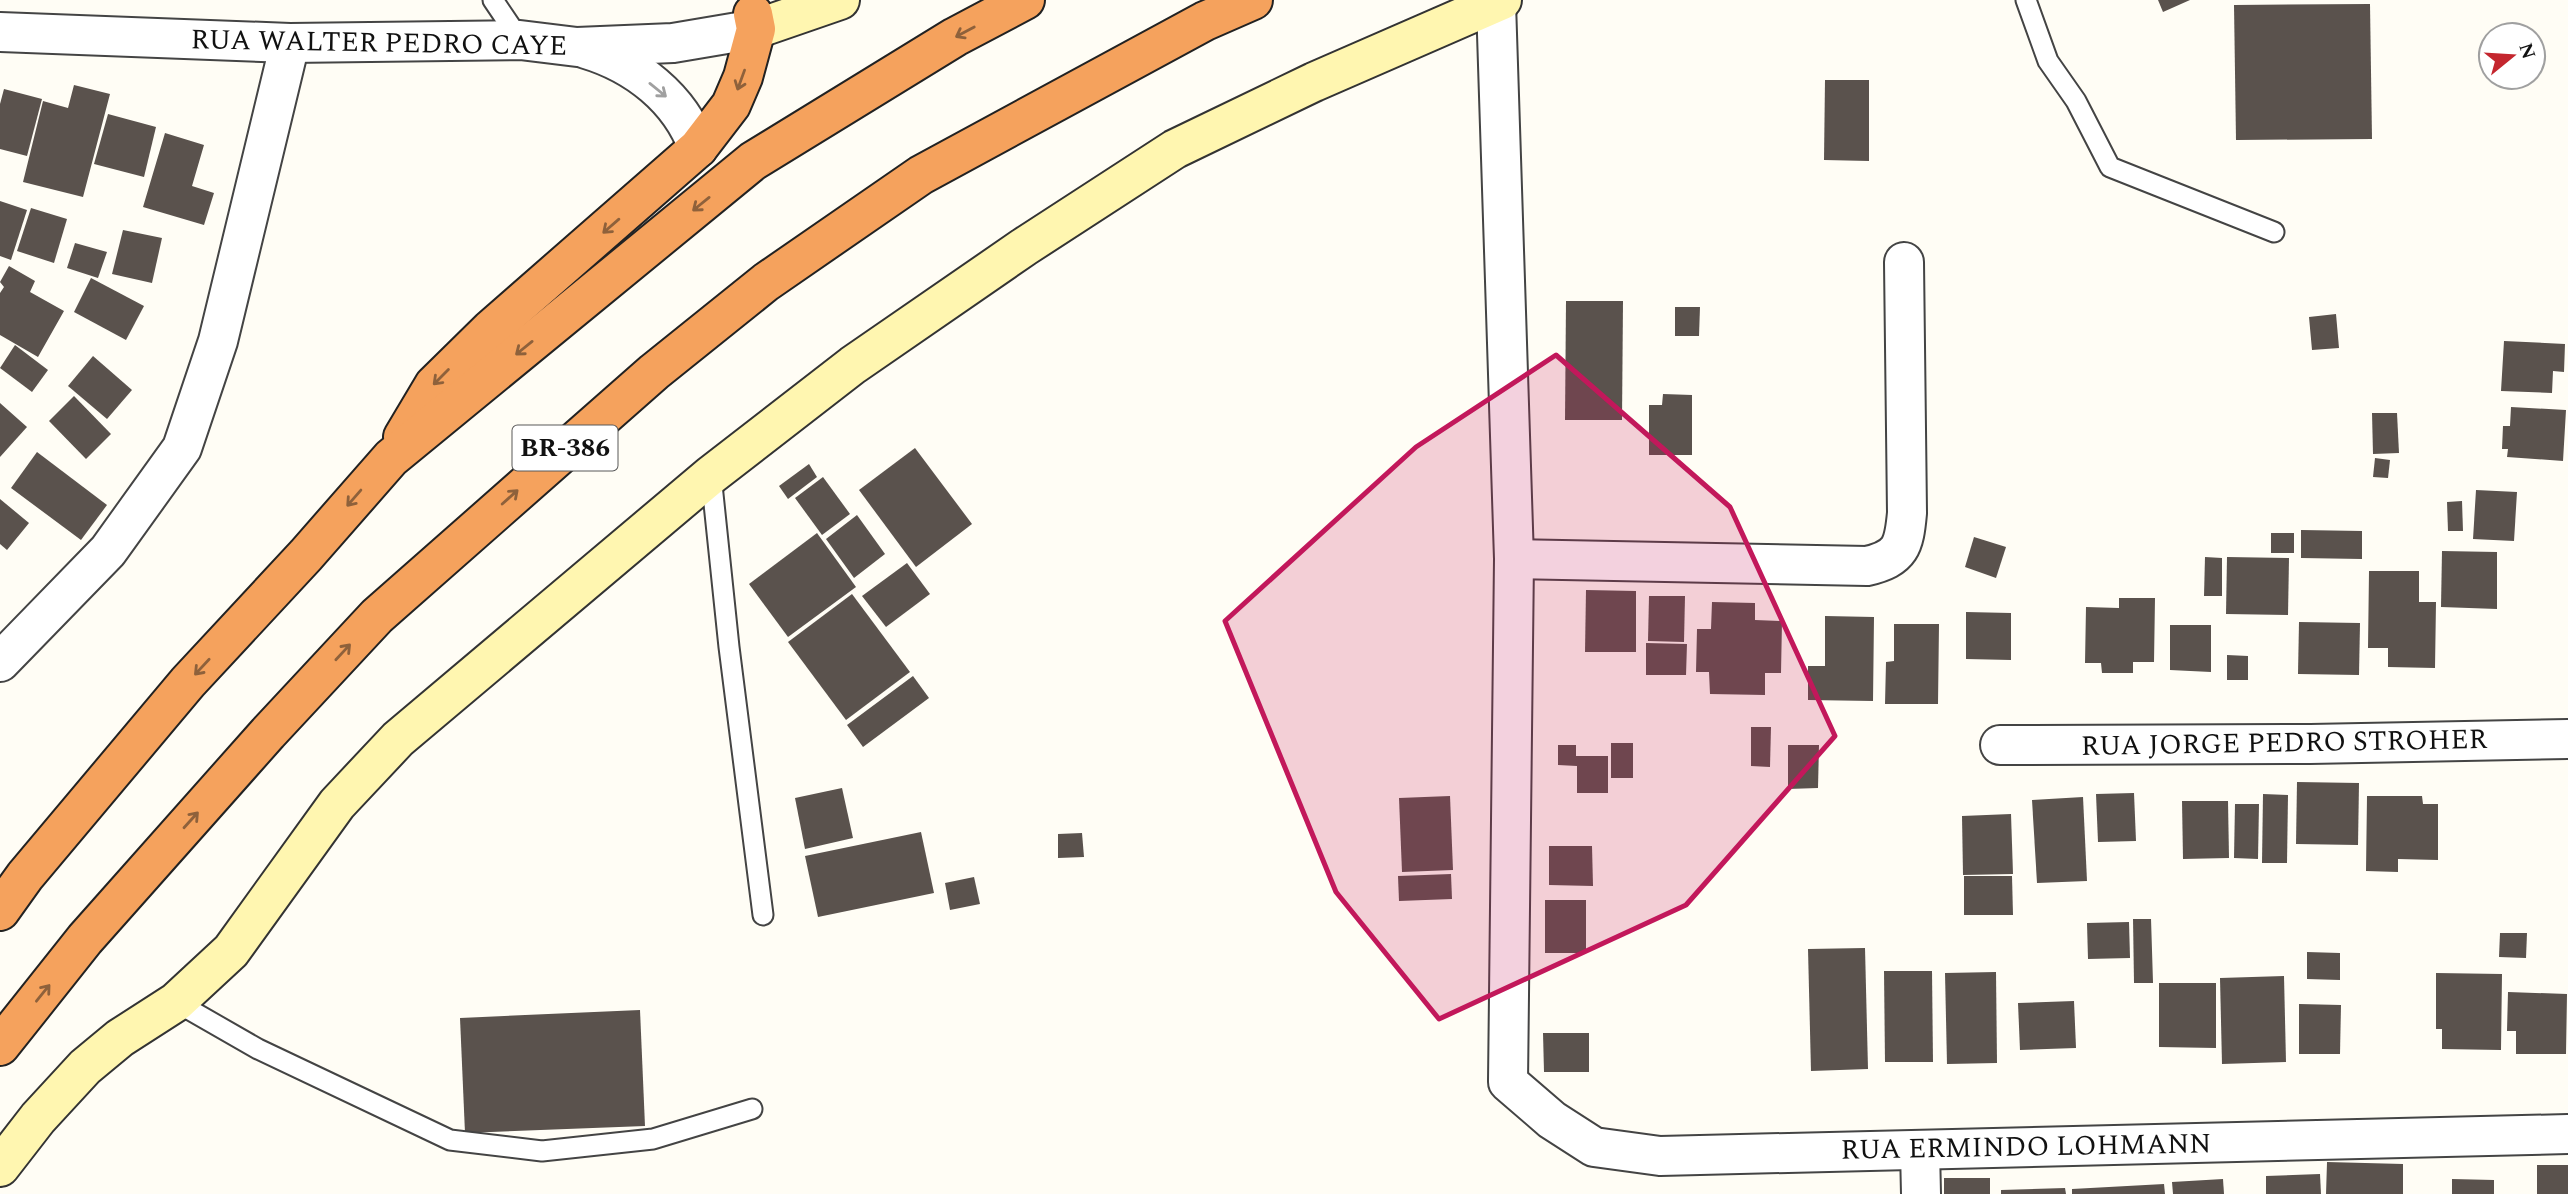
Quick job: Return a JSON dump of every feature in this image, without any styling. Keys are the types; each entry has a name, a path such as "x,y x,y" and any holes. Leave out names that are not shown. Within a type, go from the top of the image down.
{"highway":[{"path":"0,911 25,876 188,681 306,555 391,458 754,161 955,37 1025,0"},
{"name":"BR-386","path":"0,1046 85,939 377,615 654,372 766,282 921,175 1205,21 1253,0"},
{"path":"391,458 434,385 491,329 617,222 698,148 731,105 765,14"}],"street":[{"path":"520,40 653,30 840,0"},
{"path":"0,1167 38,1118 85,1067 120,1038 176,1002 231,951 337,804 398,738 711,475 853,365 1024,247 1175,149 1314,82 1499,1 1514,559 1867,566 1885,561 1899,551 1905,534 1907,513 1904,262"},
{"name":"RUA WALTER PEDRO CAYE","path":"0,33 290,43 520,40 578,47 673,43 765,14"},
{"path":"0,662 107,551 182,448 218,341 290,43"},
{"path":"578,47 609,56 665,93 692,131 698,148"},
{"name":"RUA ERMINDO LOHMANN","path":"1514,559 1508,1082 1552,1120 1594,1147 1660,1156 2568,1134"},
{"name":"RUA JORGE PEDRO STROHER","path":"2000,745 2311,744 2568,739"},
{"path":"1920,1150 1921,1194"}],"lane":[{"path":"493,0 520,40"},
{"path":"2026,0 2049,61 2076,101 2110,167 2274,232"},
{"path":"711,475 763,915"},
{"path":"176,1002 258,1049 450,1140 542,1151 653,1139 752,1109"}],"highlighted area":[{"path":"1556,355 1730,507 1835,736 1686,905 1439,1019 1336,892 1225,621 1416,447"}],"building":[{"path":"2158,0 2190,0 2163,12"},
{"path":"2370,4 2372,139 2236,140 2234,5"},
{"path":"1825,80 1869,80 1869,161 1824,160"},
{"path":"74,85 110,94 83,197 23,182 43,101 68,108"},
{"path":"4,89 42,99 27,156 0,149 0,104"},
{"path":"108,114 156,127 144,177 94,164"},
{"path":"165,133 204,145 192,186 214,193 204,225 143,207"},
{"path":"0,201 27,210 11,260 0,256"},
{"path":"31,208 67,219 54,263 17,251"},
{"path":"123,230 162,238 152,283 112,274"},
{"path":"75,243 107,252 98,278 67,268"},
{"path":"9,266 35,281 30,292 64,311 38,357 0,335 0,293 4,287 0,282"},
{"path":"91,278 144,306 126,340 74,312"},
{"path":"1566,301 1623,301 1622,420 1565,420"},
{"path":"1675,307 1700,307 1699,336 1675,336"},
{"path":"2336,314 2339,348 2312,350 2309,317"},
{"path":"2504,341 2565,344 2564,372 2553,371 2552,393 2501,391"},
{"path":"15,345 48,370 32,392 0,368"},
{"path":"93,356 132,390 107,419 68,386"},
{"path":"1663,394 1692,395 1692,455 1649,455 1649,405 1662,405"},
{"path":"74,396 111,434 86,459 49,421"},
{"path":"0,403 27,427 0,457"},
{"path":"2511,407 2566,410 2563,461 2507,457 2508,449 2502,449 2503,426 2510,426"},
{"path":"2372,413 2397,413 2399,453 2373,454"},
{"path":"915,448 972,524 916,567 859,490"},
{"path":"37,452 107,505 81,540 11,488"},
{"path":"2375,458 2390,460 2388,478 2373,477"},
{"path":"809,464 817,477 788,499 779,486"},
{"path":"823,477 850,514 822,535 795,498"},
{"path":"2476,490 2517,492 2514,541 2473,539"},
{"path":"0,499 29,523 7,550 0,544"},
{"path":"2462,501 2463,531 2448,531 2447,502"},
{"path":"857,515 885,554 854,578 826,539"},
{"path":"2301,530 2362,531 2362,559 2301,558"},
{"path":"817,533 856,587 788,637 749,584"},
{"path":"2271,533 2294,533 2294,553 2271,553"},
{"path":"1974,537 2006,547 1996,578 1965,567"},
{"path":"2442,551 2497,552 2497,609 2441,607"},
{"path":"2205,557 2222,558 2222,596 2204,596"},
{"path":"2227,557 2289,558 2288,615 2226,614"},
{"path":"907,563 930,594 886,627 862,596"},
{"path":"2369,571 2419,571 2419,602 2436,602 2435,668 2388,667 2388,648 2368,648"},
{"path":"1586,590 1636,591 1636,652 1585,652"},
{"path":"852,594 910,672 846,720 788,642"},
{"path":"1649,596 1685,596 1684,642 1648,641"},
{"path":"2119,598 2155,598 2154,662 2133,662 2133,673 2102,673 2101,663 2085,663 2086,607 2119,608"},
{"path":"1712,602 1755,603 1755,620 1782,621 1781,673 1765,673 1765,695 1710,694 1709,672 1696,672 1697,629 1711,629"},
{"path":"1966,612 2011,613 2011,660 1966,659"},
{"path":"1825,616 1874,617 1873,701 1808,700 1808,666 1825,666"},
{"path":"2299,622 2360,623 2359,675 2298,674"},
{"path":"1894,624 1939,624 1938,704 1885,704 1886,662 1894,661"},
{"path":"2170,625 2211,625 2211,672 2170,670"},
{"path":"1646,643 1687,644 1686,675 1646,675"},
{"path":"2227,655 2248,656 2248,680 2227,680"},
{"path":"913,676 929,698 863,747 847,725"},
{"path":"1751,727 1771,727 1770,767 1751,766"},
{"path":"1611,743 1633,743 1633,778 1611,778"},
{"path":"1558,745 1576,745 1576,756 1608,756 1608,793 1577,793 1577,766 1558,765"},
{"path":"1788,745 1819,745 1818,788 1788,789"},
{"path":"2297,782 2359,783 2358,845 2296,844"},
{"path":"842,788 853,838 805,849 795,798"},
{"path":"2134,793 2136,841 2098,842 2096,794"},
{"path":"2263,794 2288,795 2287,863 2262,863"},
{"path":"1450,796 1453,870 1402,872 1399,798"},
{"path":"2367,796 2422,796 2423,804 2438,804 2438,860 2398,859 2398,872 2366,871"},
{"path":"2083,797 2087,881 2037,883 2032,800"},
{"path":"2182,801 2228,801 2229,858 2183,859"},
{"path":"2235,804 2259,804 2258,859 2234,858"},
{"path":"2011,814 2013,874 1963,875 1962,816"},
{"path":"921,832 934,893 818,917 805,856"},
{"path":"1082,833 1084,857 1058,858 1058,834"},
{"path":"1549,846 1592,846 1593,886 1549,885"},
{"path":"1451,874 1452,899 1399,901 1398,876"},
{"path":"1964,876 2012,876 2013,915 1964,915"},
{"path":"974,877 980,904 950,910 945,883"},
{"path":"1545,900 1586,900 1586,953 1545,953"},
{"path":"2133,919 2151,919 2153,983 2134,983"},
{"path":"2129,922 2130,958 2088,959 2087,923"},
{"path":"2500,933 2527,933 2526,958 2499,957"},
{"path":"1865,948 1868,1069 1811,1071 1808,949"},
{"path":"2307,952 2340,953 2340,980 2307,979"},
{"path":"1884,971 1932,971 1933,1062 1885,1062"},
{"path":"1996,972 1997,1063 1947,1064 1945,973"},
{"path":"2436,973 2502,974 2501,1050 2442,1049 2442,1029 2436,1029"},
{"path":"2284,976 2286,1062 2222,1064 2220,978"},
{"path":"2159,983 2216,983 2216,1048 2159,1047"},
{"path":"2508,992 2567,994 2566,1054 2516,1054 2516,1031 2507,1031"},
{"path":"2074,1001 2076,1048 2020,1050 2018,1003"},
{"path":"2299,1004 2341,1005 2340,1054 2299,1054"},
{"path":"640,1010 645,1126 465,1133 460,1018"},
{"path":"1543,1033 1589,1033 1589,1072 1544,1072"},
{"path":"2327,1162 2403,1164 2403,1194 2326,1194"},
{"path":"2537,1165 2568,1165 2568,1194 2537,1194"},
{"path":"2320,1174 2321,1194 2266,1194 2266,1176"},
{"path":"1944,1178 1990,1178 1990,1194 1944,1194"},
{"path":"2223,1179 2224,1194 2173,1194 2172,1182"},
{"path":"2452,1179 2494,1180 2494,1194 2452,1194"},
{"path":"2164,1184 2165,1194 2072,1194 2072,1189"},
{"path":"2065,1188 2066,1194 2001,1194 2001,1190"}]}
